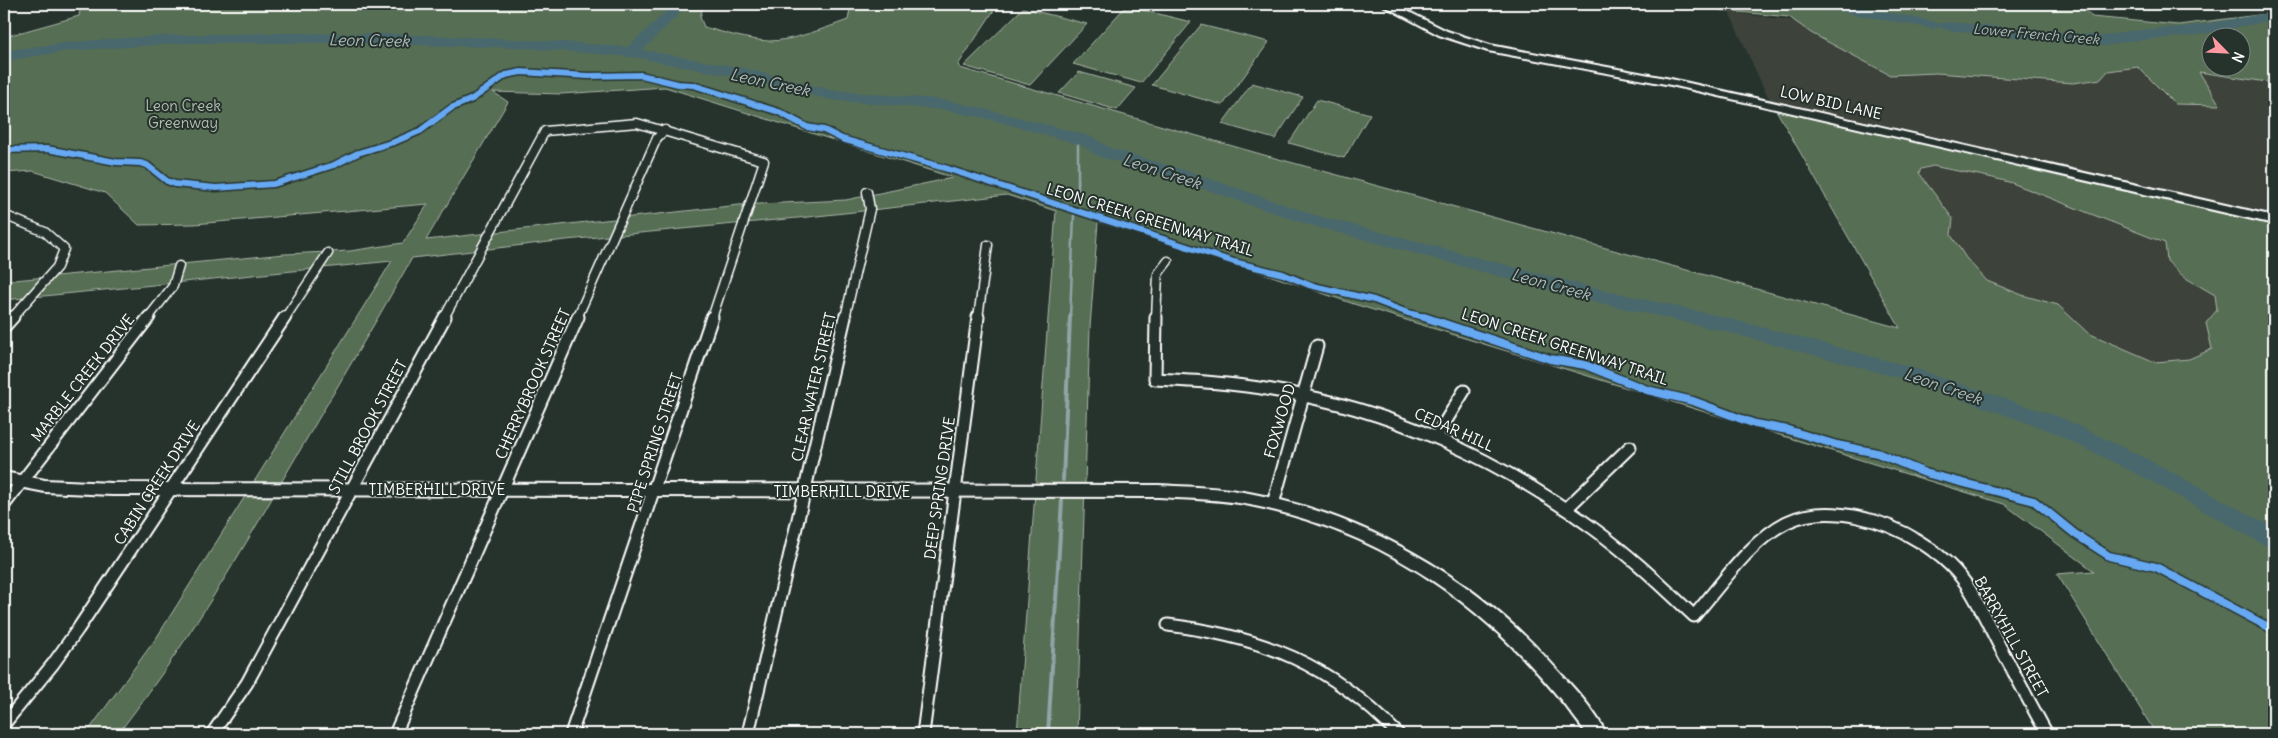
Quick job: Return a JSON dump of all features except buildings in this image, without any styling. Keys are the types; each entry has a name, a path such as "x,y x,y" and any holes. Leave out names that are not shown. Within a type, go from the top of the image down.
{"street":[{"name":"LOW BID LANE","path":"1386,4 1443,33 1488,48 1593,66 1680,84 2274,220"},
{"name":"STILL BROOK STREET","path":"212,734 247,683 544,131 626,123 648,125 665,130"},
{"name":"PIPE SPRING STREET","path":"571,734 655,490 764,161 665,130"},
{"name":"CHERRYBROOK STREET","path":"395,734 639,178 657,138 665,130"},
{"name":"CLEAR WATER STREET","path":"748,734 867,225 870,209 867,192"},
{"path":"4,215 56,237 64,250 57,267 4,327"},
{"name":"DEEP SPRING DRIVE","path":"922,734 988,245"},
{"name":"CABIN CREEK DRIVE","path":"4,724 53,664 78,629 328,253"},
{"name":"CEDAR HILL","path":"1168,260 1156,280 1155,379 1227,382 1304,394 1370,412 1436,437 1498,467 1566,509 1640,566 1694,616"},
{"name":"MARBLE CREEK DRIVE","path":"4,505 173,286 179,266"},
{"name":"FOXWOOD","path":"1273,504 1317,346"},
{"path":"1436,437 1464,391"},
{"path":"1566,509 1630,447"},
{"name":"TIMBERHILL DRIVE","path":"4,478 72,489 804,492 1160,491 1208,493 1273,504 1336,523 1380,541 1450,583 1518,638 1552,674 1598,734"},
{"name":"BARRYHILL STREET","path":"1694,616 1768,535 1788,522 1805,516 1824,513 1868,519 1914,539 1935,553 1959,576 1975,598 2047,734"},
{"path":"1168,625 1193,627 1243,637 1295,656 1344,685 1367,702 1398,734"}],"shaded area":[{"path":"1729,12 2139,67 2200,68 2200,78 2250,78 2250,63 2274,51 2274,472 1901,328 1765,91"}],"green space":[{"name":"Leon Creek Greenway","path":"81,4 704,4 700,17 704,27 745,38 769,41 798,36 848,20 851,4 998,4 958,65 960,68 1264,155 1900,328 1775,108 2274,224 2274,734 2156,734 2057,574 2094,571 2004,504 1354,304 1278,278 1098,222 1090,327 1077,734 1017,734 1056,211 1007,195 808,217 566,240 412,258 247,541 207,607 164,671 118,734 86,734 157,637 392,261 4,300 4,281 285,254 350,251 403,243 428,204 194,224 139,225 105,193 33,171 4,173 4,37 79,16","holes":["665,87 951,177 952,178 846,200 739,205 426,240 508,102 493,92 561,94","1933,166 2012,183 2165,243 2167,261 2184,277 2215,295 2217,310 2206,323 2212,349 2189,359 2155,362 2088,333 2058,305 2022,295 1987,281 1966,258 1951,235 1953,219 1919,173 1921,169"]},
{"path":"1708,4 2080,4 2092,17 2178,25 2274,13 2274,83 2240,78 2250,78 2250,28 2200,28 2200,78 2203,78 2220,105 2175,104 2138,67 2108,71 2101,79 2073,83 1936,73 1890,75 1811,33 1789,17 1719,10"},
{"path":"1126,6 1191,22 1141,83 1073,64"},
{"path":"1023,8 1087,24 1030,85 964,66"},
{"path":"1201,25 1269,42 1223,105 1152,85"},
{"path":"1079,72 1136,88 1117,110 1059,93"},
{"path":"1252,83 1303,97 1275,139 1222,124"},
{"path":"1317,100 1370,114 1344,158 1289,143"}],"waterway":[{"name":"Lower French Creek","path":"632,52 682,4"},
{"name":"Lower French Creek","path":"1828,4 1933,25"},
{"name":"Lower French Creek","path":"1946,26 2105,41 2128,36 2193,31 2274,16"},
{"name":"Leon Creek","path":"4,56 68,46 185,38 352,38 524,43 632,52"},
{"name":"Leon Creek","path":"632,52 743,73 831,95 946,105 996,116 1087,141 1104,152 1181,175 1309,219 1583,292 1727,325 1908,373 2055,424 2155,473 2274,539"},
{"path":"1078,138 1078,203"},
{"path":"1070,318 1074,215"},
{"path":"1063,480 1070,317"},
{"path":"1048,734 1062,500"}],"cycle path":[{"name":"LEON CREEK GREENWAY TRAIL","path":"4,150 47,149 116,162 140,163 147,165 167,181 175,184 216,188 274,184 334,165 358,153 394,142 420,131 451,108 472,99 499,78 506,75 521,72 588,76 641,75 678,84 693,85 779,112 807,127 824,130 842,139 948,169 1039,200 1079,210 1234,262 1283,274 1309,285 1374,300 1408,313 1444,322 1550,359 1585,365 1647,390 1693,401 1755,424 1788,430 1837,445 1877,453 1925,473 1978,488 2020,496 2034,501 2075,534 2109,556 2156,567 2274,630"}]}
